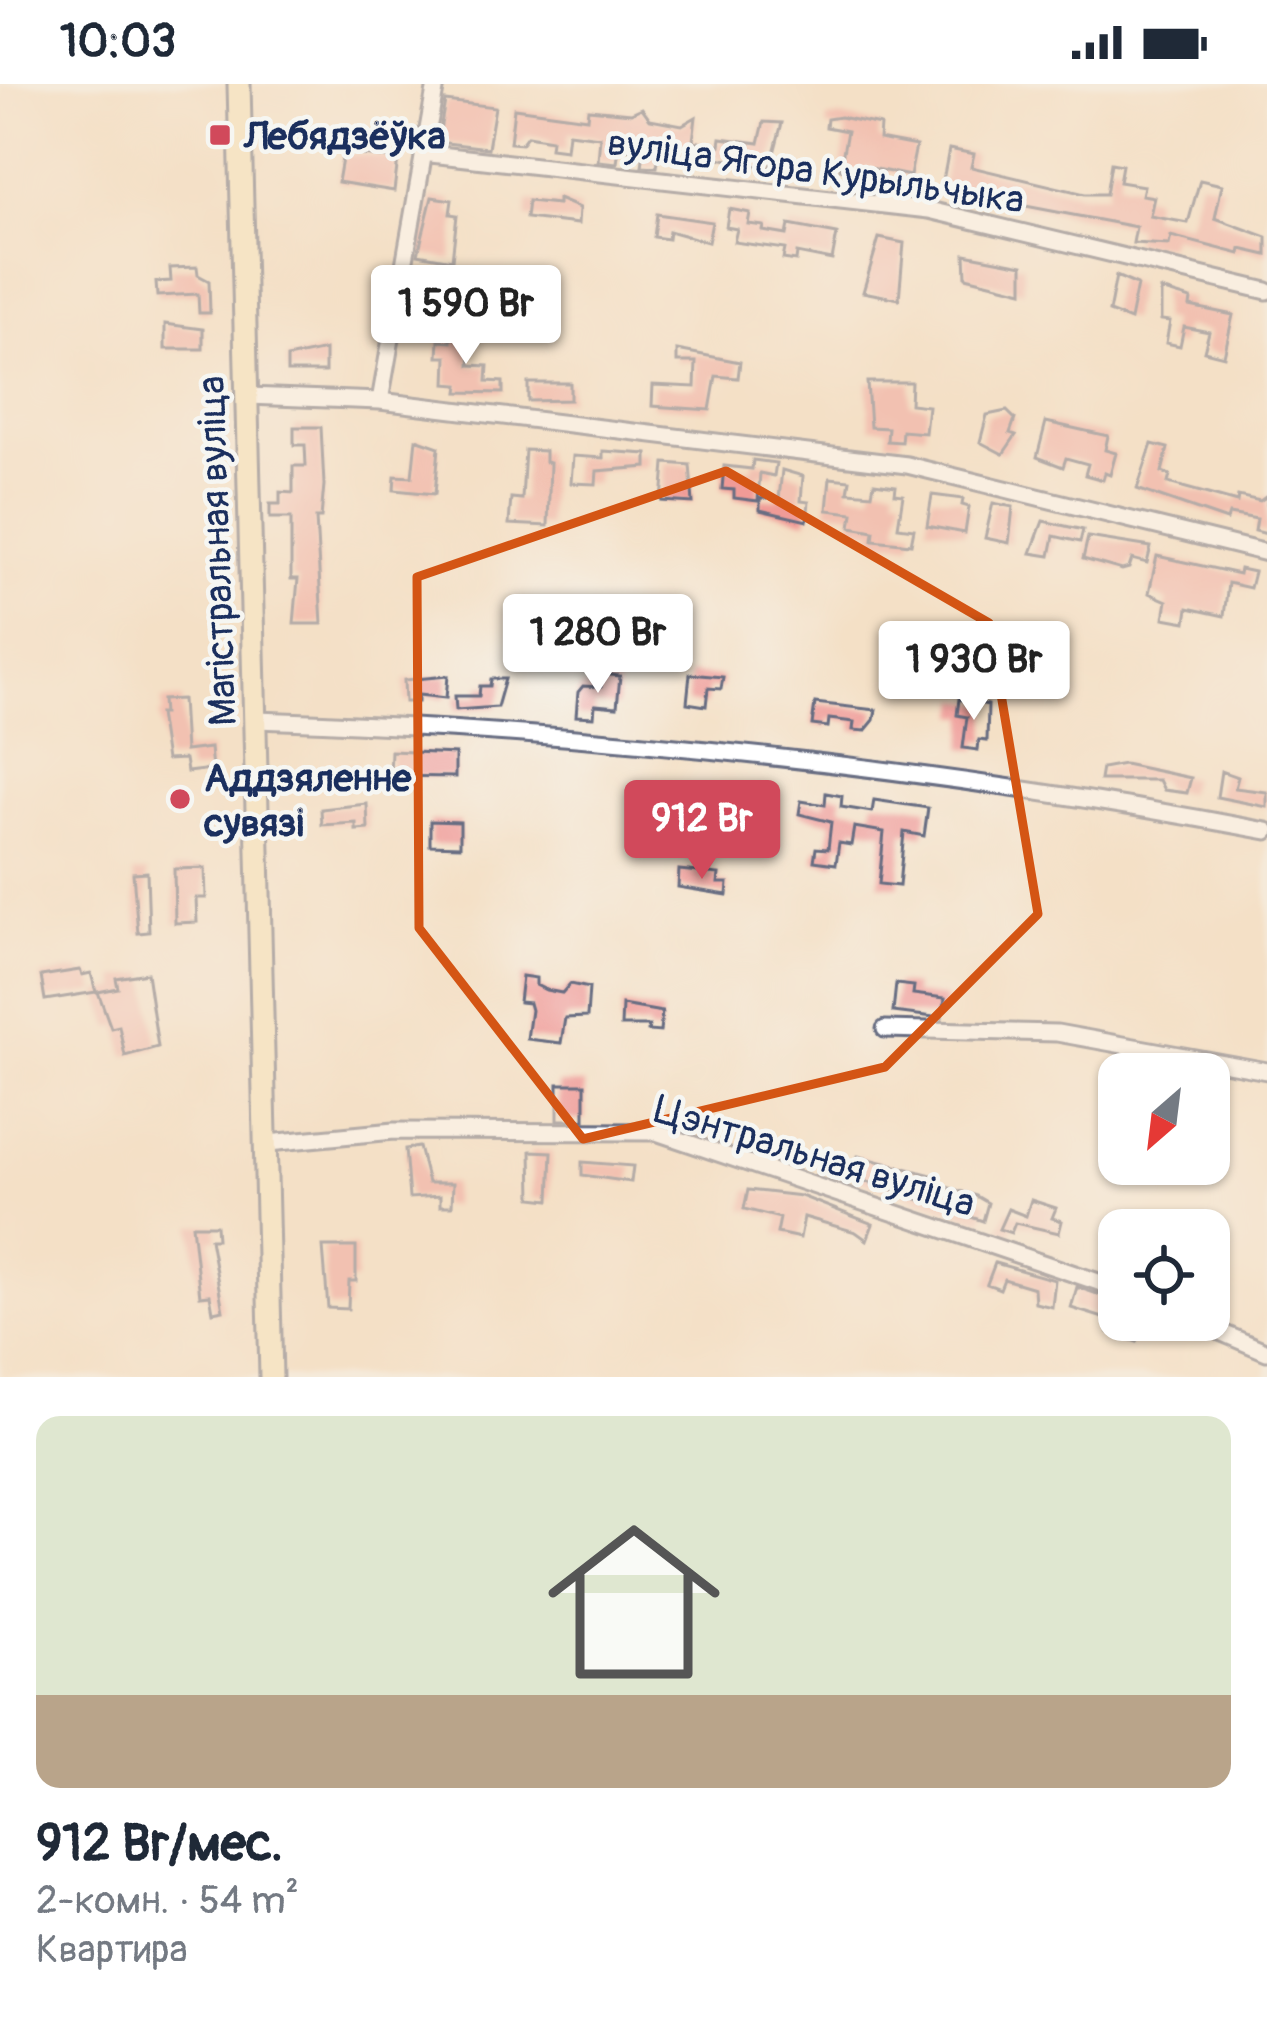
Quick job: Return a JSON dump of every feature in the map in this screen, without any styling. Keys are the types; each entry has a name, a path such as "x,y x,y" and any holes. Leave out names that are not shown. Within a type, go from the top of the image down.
{"main road":[{"name":"Магістральная вуліца","path":"239,84 271,1377"}],"street":[{"path":"380,400 436,84"},
{"name":"вуліца Ягора Курыльчыка","path":"422,153 929,210 1267,291"},
{"path":"248,396 380,400 907,465 1267,553"},
{"path":"256,720 508,731 986,780 1267,831"},
{"path":"886,1029 1057,1033 1267,1071"},
{"name":"Цэнтральная вуліца","path":"268,1143 394,1131 656,1132 1098,1282"},
{"path":"1230,1336 1267,1352"}],"highlighted area":[{"path":"726,471 989,623 1038,914 885,1067 583,1139 419,928 417,577"}],"building":[{"path":"445,101 495,107 488,148 438,142"},
{"path":"514,108 587,118 588,109 631,113 642,108 650,119 682,125 696,117 693,141 720,145 721,138 759,143 764,122 782,123 770,168 692,153 691,157 659,153 657,167 642,166 644,152 619,148 617,163 598,161 600,137 568,133 566,150 550,148 551,140 527,136 521,144 510,143"},
{"path":"827,119 880,125 879,139 916,146 910,176 866,167 865,173 840,169 847,131 826,127"},
{"path":"949,149 974,154 971,167 1085,194 1106,194 1111,163 1122,165 1119,182 1144,186 1142,195 1154,197 1150,216 1188,223 1200,180 1222,185 1215,218 1267,237 1267,255 1241,249 1240,254 1171,236 1169,245 1133,243 1136,227 1010,203 1009,208 988,204 989,199 941,191"},
{"path":"343,153 398,159 394,191 338,182"},
{"path":"432,197 452,200 450,214 457,215 452,260 418,254"},
{"path":"558,199 579,208 578,224 526,218 528,201 558,204"},
{"path":"729,209 750,213 748,224 764,226 763,231 787,235 789,225 837,234 832,260 797,253 796,261 783,259 785,249 734,242 737,229 726,227"},
{"path":"657,214 712,222 708,242 669,231 668,239 654,237"},
{"path":"879,238 904,243 899,299 863,292"},
{"path":"965,254 1023,265 1023,291 966,277"},
{"path":"197,267 198,275 209,281 210,313 199,313 198,294 157,296 156,282 171,281 170,268"},
{"path":"1116,276 1137,285 1130,320 1109,312"},
{"path":"1161,290 1191,299 1190,306 1233,315 1224,356 1204,351 1209,332 1184,327 1180,346 1166,343 1170,321 1161,320"},
{"path":"165,324 203,329 203,349 165,349"},
{"path":"452,333 472,334 470,365 488,366 487,381 503,382 503,393 458,392 459,385 446,384 447,357 438,357 439,341 451,342"},
{"path":"325,350 325,372 287,372 287,358"},
{"path":"677,350 740,362 738,378 716,376 710,410 652,406 653,385 695,387 696,362 677,362"},
{"path":"867,382 911,382 910,404 928,406 925,433 902,431 901,442 887,441 888,428 870,427"},
{"path":"528,383 570,383 570,400 528,401"},
{"path":"1007,411 1015,419 1010,433 1016,435 1003,454 980,442 987,415"},
{"path":"1046,422 1108,436 1105,450 1116,453 1110,475 1105,473 1103,480 1085,475 1088,464 1066,458 1063,467 1037,457"},
{"path":"294,427 321,427 324,485 321,518 316,518 322,624 294,624 298,579 291,579 291,518 270,518 270,504 280,504 280,492 293,493 293,466 306,466 305,445 294,445"},
{"path":"416,439 439,447 435,494 394,490 395,476 412,477"},
{"path":"1152,444 1168,448 1162,472 1170,475 1168,483 1237,502 1238,496 1260,501 1267,496 1267,534 1255,531 1257,519 1229,514 1227,520 1137,489"},
{"path":"525,450 545,451 545,462 550,463 548,526 509,524 511,498 522,499"},
{"path":"603,451 647,454 647,467 597,471 596,484 571,483 573,456 603,458"},
{"path":"753,460 776,463 774,476 760,473 758,501 734,498 734,490 722,489 724,466 752,469"},
{"path":"665,463 690,465 693,503 662,501"},
{"path":"782,470 803,476 801,501 809,502 807,521 760,510 760,498 779,499"},
{"path":"830,478 850,480 848,492 872,494 874,483 896,486 895,494 903,495 898,527 914,529 911,544 873,540 874,531 851,527 853,513 827,510"},
{"path":"932,495 963,499 962,505 969,507 965,533 927,526"},
{"path":"993,503 1013,507 1009,543 985,538"},
{"path":"1043,521 1083,530 1080,542 1054,536 1050,556 1031,553"},
{"path":"1088,537 1151,547 1147,563 1132,559 1129,568 1122,570 1083,559"},
{"path":"1157,556 1239,574 1240,569 1254,572 1250,588 1228,583 1224,616 1188,608 1186,622 1164,618 1167,601 1149,593"},
{"path":"602,674 620,676 617,707 595,705 594,717 576,716 578,692 583,686 601,687"},
{"path":"690,674 723,677 721,689 708,688 706,706 687,703"},
{"path":"448,676 446,698 418,695 418,702 405,702 404,680"},
{"path":"491,679 505,679 497,707 456,710 455,696 479,696 480,686 490,686"},
{"path":"182,699 185,751 210,748 212,769 187,772 185,759 166,760 159,714 163,714 162,700"},
{"path":"959,699 988,705 987,741 979,740 978,750 963,748 967,717 957,715"},
{"path":"815,703 876,710 874,720 865,731 853,730 854,722 829,719 828,727 812,725"},
{"path":"391,751 455,754 455,777 390,776"},
{"path":"1124,764 1191,778 1187,793 1164,790 1159,780 1100,780 1102,768"},
{"path":"1221,771 1238,777 1235,788 1267,792 1267,807 1217,797"},
{"path":"826,793 842,796 841,807 872,812 874,800 928,808 924,836 904,832 899,886 879,884 884,832 854,827 851,845 839,843 836,864 814,861 816,848 828,849 831,822 799,814 801,801 825,805"},
{"path":"367,804 368,829 356,830 356,823 322,825 321,809"},
{"path":"430,821 460,822 460,846 430,845"},
{"path":"205,868 206,898 196,898 197,922 175,923 174,869"},
{"path":"679,870 719,874 718,883 728,883 727,895 678,887"},
{"path":"147,872 149,932 138,933 133,873"},
{"path":"80,970 82,975 91,973 96,992 45,1000 41,976"},
{"path":"147,973 158,1047 125,1056 119,1026 111,1028 98,992 118,988 116,978"},
{"path":"522,976 536,978 536,985 562,993 570,984 589,988 587,1017 565,1018 561,1043 527,1039 531,1010 529,1003 519,1002"},
{"path":"896,984 914,986 913,994 945,998 942,1018 893,1012"},
{"path":"622,1005 662,1012 660,1032 648,1031 649,1026 621,1026"},
{"path":"558,1084 585,1084 585,1120 558,1120"},
{"path":"419,1147 428,1183 453,1183 452,1206 440,1206 440,1196 409,1198 405,1149"},
{"path":"531,1151 552,1152 550,1200 532,1198"},
{"path":"858,1156 932,1175 930,1182 976,1196 988,1203 983,1221 858,1179 854,1173"},
{"path":"582,1162 633,1166 631,1182 582,1175"},
{"path":"748,1190 801,1196 873,1224 867,1240 856,1232 804,1217 800,1238 777,1233 780,1218 744,1209"},
{"path":"1031,1200 1056,1208 1052,1218 1062,1221 1059,1233 1015,1223 1011,1233 999,1229 1008,1209 1026,1216"},
{"path":"192,1225 216,1225 217,1239 210,1239 223,1310 213,1312 210,1295 200,1296"},
{"path":"323,1247 356,1247 356,1281 349,1281 348,1309 328,1308"},
{"path":"995,1263 1055,1280 1052,1307 1035,1303 1034,1288 1004,1279 1000,1289 987,1284"},
{"path":"1077,1287 1098,1294 1098,1316 1071,1308"}],"place":[{"name":"Лебядзёўка","path":"220,135"},
{"name":"Аддзяленне сувязі","path":"180,799"}]}
